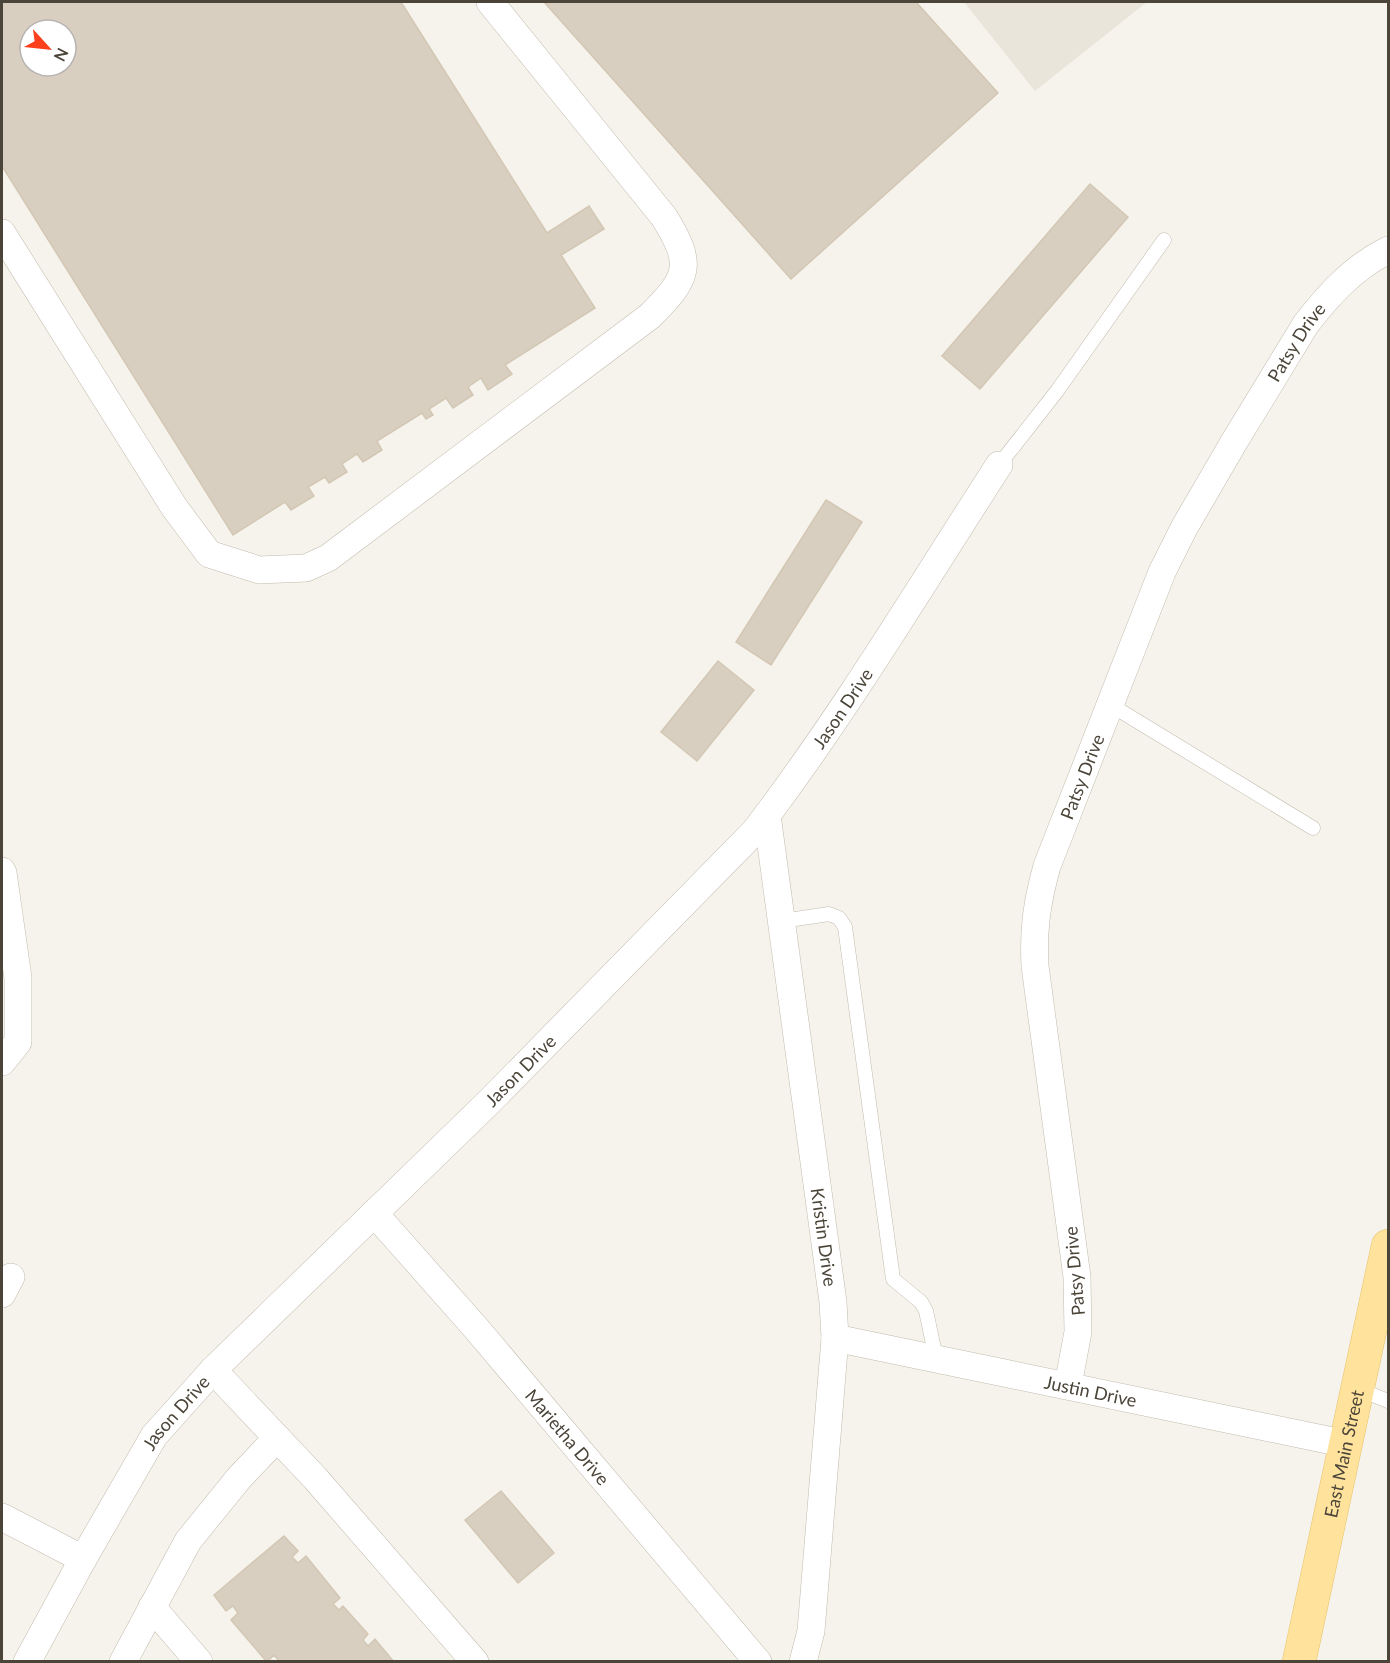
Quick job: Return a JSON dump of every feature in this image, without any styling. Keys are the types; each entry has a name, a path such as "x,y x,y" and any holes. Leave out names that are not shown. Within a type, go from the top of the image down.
{"main road":[{"name":"East Main Street","path":"1299,1662 1389,1246"}],"street":[{"path":"2,233 174,507 209,554 259,570 281,571 306,568 328,558 650,316 676,288 683,275 683,258 678,238 664,216 490,2"},
{"name":"Patsy Drive","path":"1068,1385 1078,1332 1077,1277 1035,966 1033,934 1037,901 1047,866 1109,704 1162,572 1184,528 1294,344 1329,294 1355,271 1389,250"},
{"name":"Jason Drive","path":"27,1662 154,1436 213,1370 490,1101 724,864 767,814 836,717 999,465"},
{"name":"Kristin Drive","path":"767,814 833,1302 835,1338 811,1631 803,1662"},
{"path":"2,871 18,978 18,1042 2,1062"},
{"name":"Marietha Drive","path":"374,1213 475,1327 758,1662"},
{"name":"Justin Drive","path":"835,1338 1347,1444"},
{"path":"213,1370 315,1478 475,1662"},
{"path":"123,1662 188,1541 239,1478 277,1438"},
{"path":"2,1517 83,1559"},
{"path":"152,1607 199,1662"}],"lane":[{"path":"999,465 1057,391 1164,240"},
{"path":"1109,704 1313,828"},
{"path":"782,921 829,914 839,918 845,927 893,1279 921,1302 926,1311 936,1358"},
{"path":"1358,1389 1389,1401"}],"shaded area":[{"path":"964,2 1147,2 1035,91"}],"building":[{"path":"2,2 401,2 547,233 589,206 604,229 561,255 595,308 505,365 512,374 488,390 481,378 468,387 473,395 453,408 446,398 429,409 433,415 426,419 422,413 377,441 382,450 363,462 357,454 342,464 347,472 329,483 325,477 308,487 314,496 291,510 285,502 233,535 2,166"},
{"path":"544,2 916,2 998,93 791,279"},
{"path":"1090,184 1128,217 980,389 942,356"},
{"path":"826,500 862,522 771,665 736,642"},
{"path":"718,661 754,690 697,761 661,732"},
{"path":"501,1491 554,1553 518,1583 465,1520"},
{"path":"284,1536 298,1551 292,1557 298,1563 306,1556 340,1598 333,1604 339,1610 343,1606 368,1634 363,1640 368,1646 375,1639 394,1662 280,1662 274,1655 267,1662 231,1620 238,1613 233,1606 226,1611 214,1595"}]}
